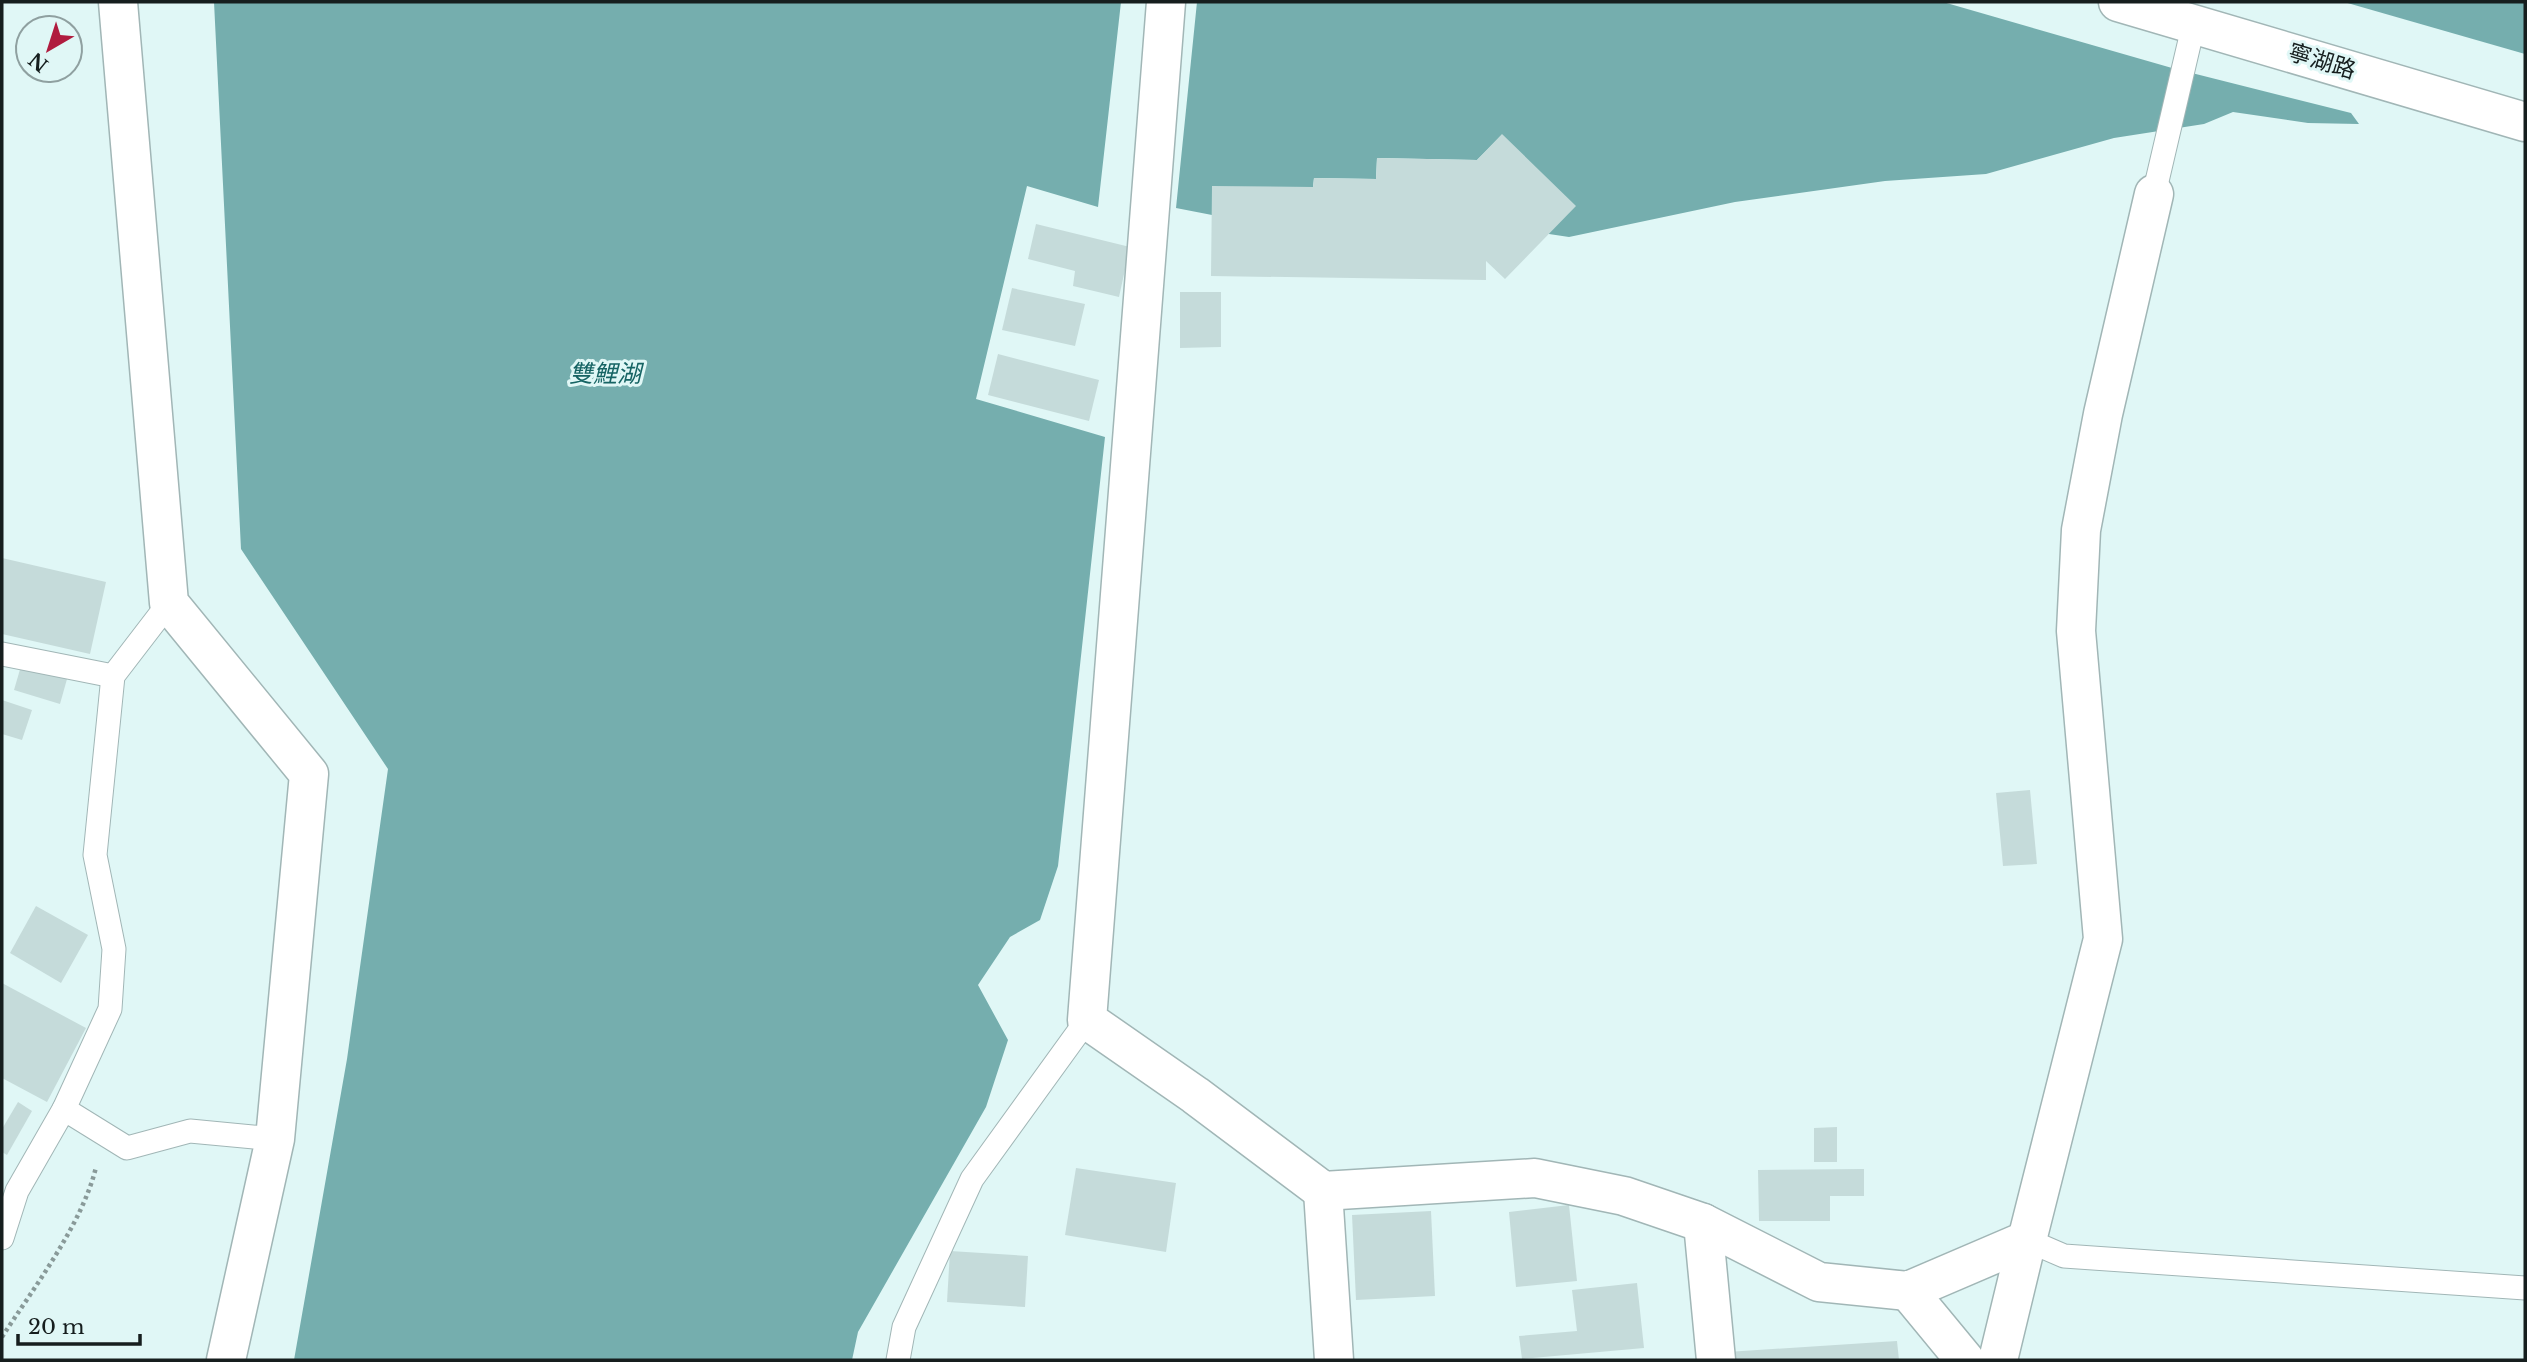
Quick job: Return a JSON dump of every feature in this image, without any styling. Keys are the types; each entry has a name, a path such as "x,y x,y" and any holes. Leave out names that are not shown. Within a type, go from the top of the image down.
{"street":[{"path":"118,2 169,603 309,774 275,1139 226,1360"},
{"path":"1166,2 1087,1020 1195,1095 1323,1191 1535,1178 1624,1196 1703,1223 1819,1282 1908,1291 2026,1240"},
{"name":"寧湖路","path":"2118,2 2525,122"},
{"path":"1998,1360 2103,939 2077,631 2081,530 2103,414 2154,194"},
{"path":"1323,1191 1334,1360"},
{"path":"1703,1223 1716,1360"},
{"path":"1908,1291 1965,1360"}],"lane":[{"path":"2154,194 2187,63 2194,23"},
{"path":"2,1238 9,1185 64,1109 110,1009 114,948 94,855 113,676 169,603"},
{"path":"2,654 113,676"},
{"path":"898,1360 904,1327 972,1179 1087,1020"},
{"path":"64,1109 127,1148 190,1131 275,1139"},
{"path":"2026,1240 2064,1256 2525,1288"}],"path":[{"path":"2,1337 56,1253 93,1181 103,1133"}],"water":[{"name":"雙鯉湖","path":"214,2 1121,2 1098,207 1027,186 976,399 1105,437 1058,866 1040,920 1010,937 978,985 1008,1040 986,1107 858,1332 852,1360 294,1360 347,1059 388,769 241,549"},
{"path":"1197,2 1943,2 2172,68 2351,113 2359,124 2308,123 2233,112 2204,124 2114,138 1986,174 1885,181 1735,202 1569,237 1549,234 1502,135 1477,160 1377,158 1376,179 1314,178 1313,187 1212,215 1176,208"},
{"path":"2344,2 2525,2 2525,54"}],"building":[{"path":"1502,134 1576,206 1505,279 1486,261 1486,280 1211,276 1212,186 1313,187 1314,178 1376,179 1377,158 1477,160"},
{"path":"1036,224 1130,247 1119,297 1073,286 1075,271 1028,259"},
{"path":"1012,288 1085,304 1075,346 1002,330"},
{"path":"1180,292 1221,292 1221,347 1180,348"},
{"path":"998,354 1099,380 1089,421 988,395"},
{"path":"2,558 106,582 90,654 2,634"},
{"path":"21,666 67,679 60,704 14,690"},
{"path":"2,700 32,710 22,740 2,734"},
{"path":"2030,790 2037,864 2003,866 1996,793"},
{"path":"36,906 88,935 61,983 10,953"},
{"path":"2,983 86,1028 47,1102 2,1078"},
{"path":"18,1102 32,1111 7,1155 2,1152 2,1129"},
{"path":"1837,1127 1837,1162 1814,1162 1814,1128"},
{"path":"1076,1168 1176,1183 1166,1252 1065,1235"},
{"path":"1864,1169 1864,1196 1830,1196 1830,1221 1759,1221 1758,1170"},
{"path":"1569,1205 1577,1281 1516,1287 1509,1212"},
{"path":"1431,1211 1435,1296 1356,1300 1352,1215"},
{"path":"950,1251 1028,1256 1025,1307 947,1302"},
{"path":"1637,1283 1644,1348 1522,1359 1519,1336 1577,1331 1572,1290"},
{"path":"1897,1341 1899,1360 1727,1360 1727,1352"}]}
